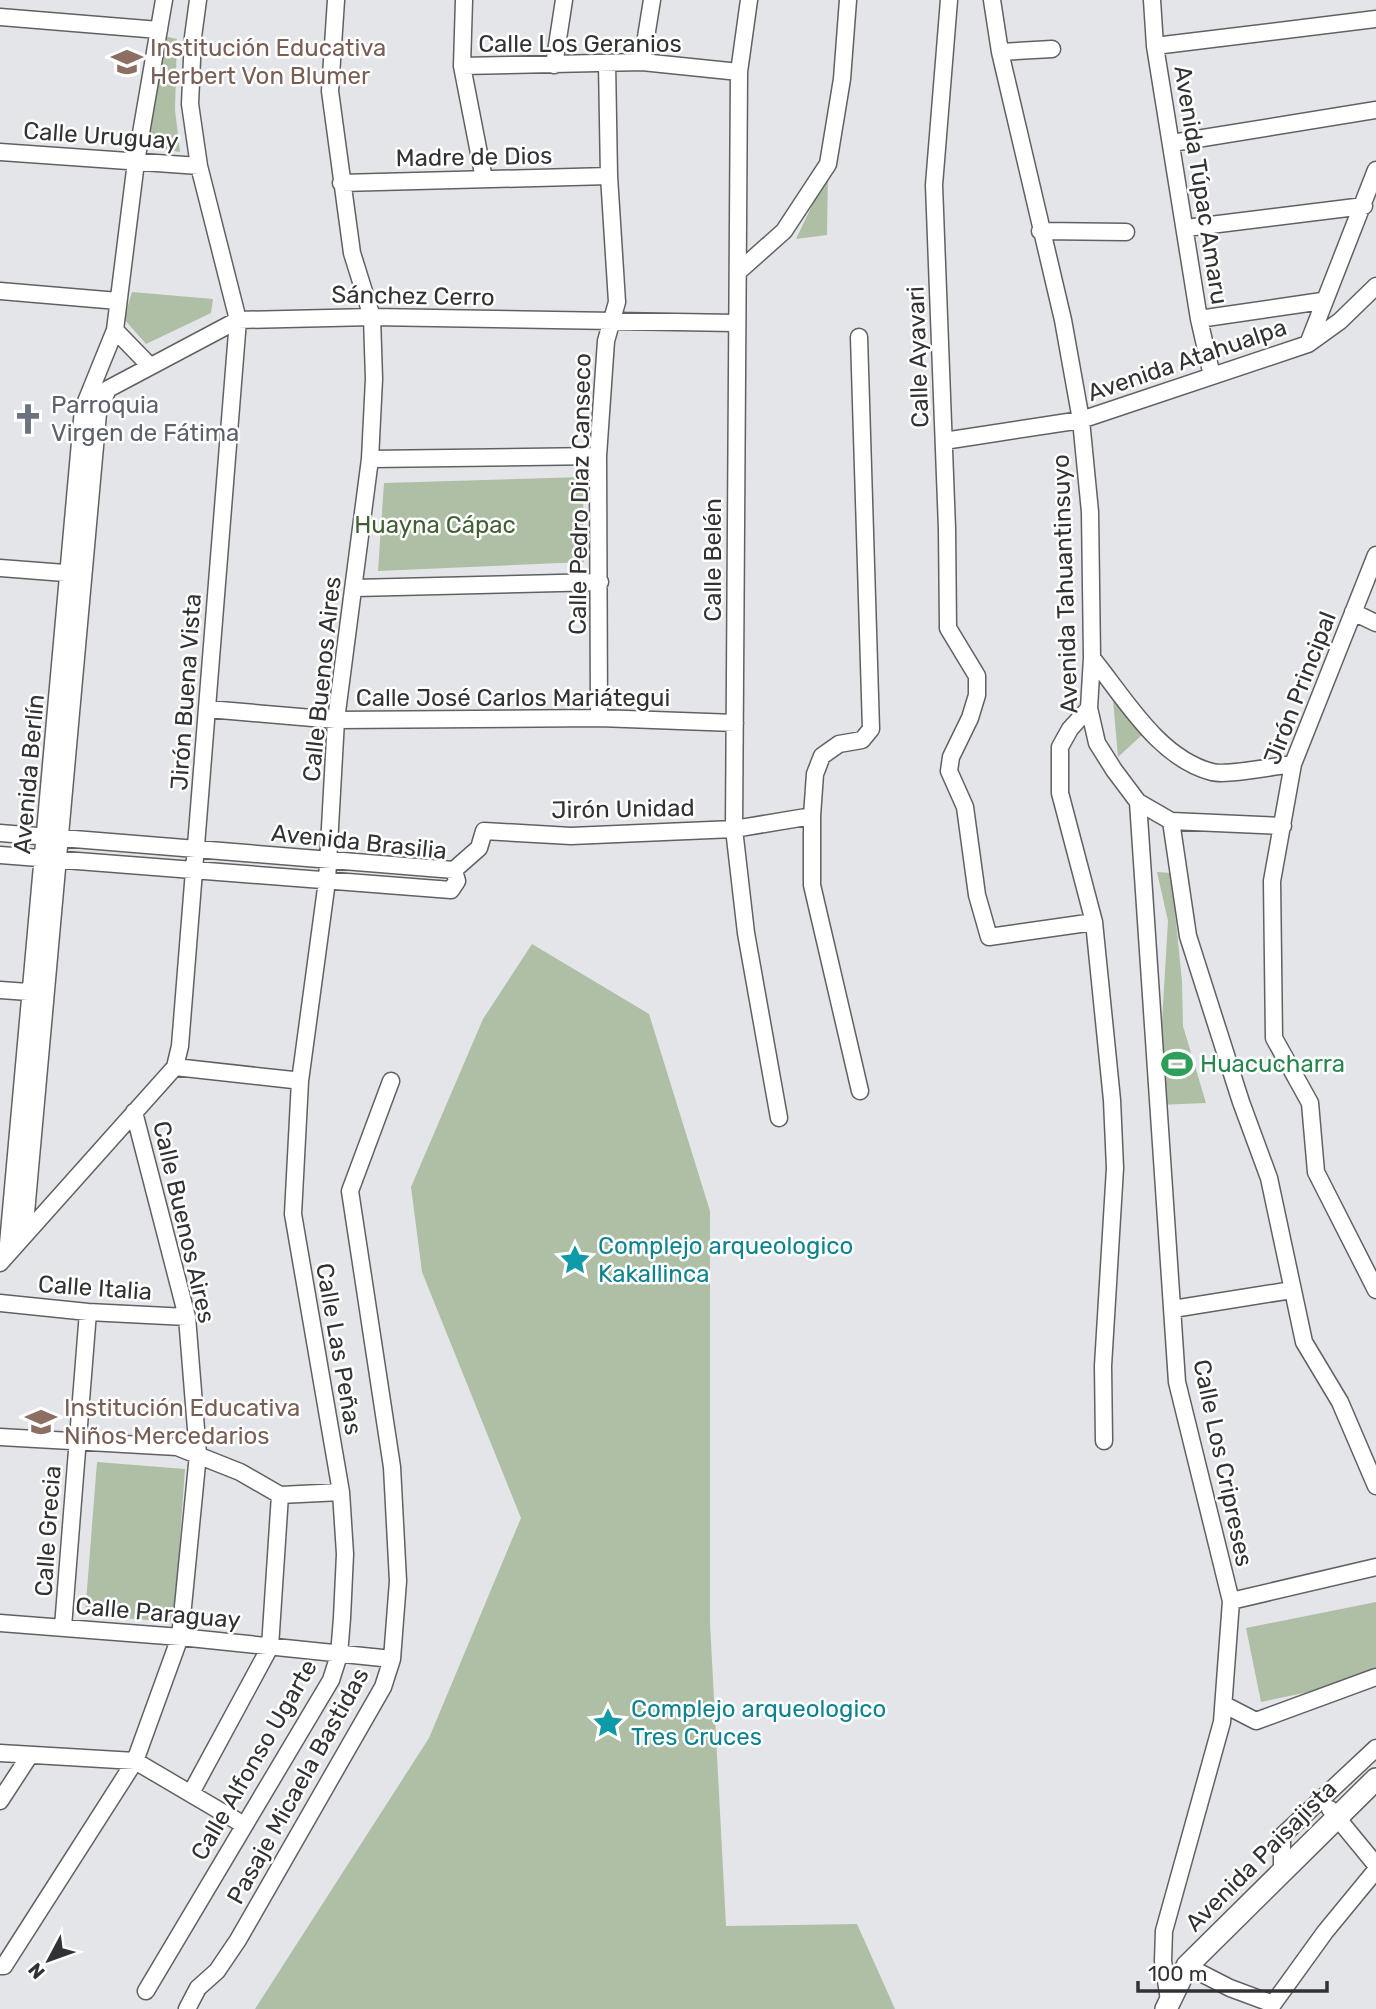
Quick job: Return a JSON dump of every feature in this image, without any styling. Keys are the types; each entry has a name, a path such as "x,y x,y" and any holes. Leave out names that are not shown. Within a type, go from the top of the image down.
{"main road":[{"name":"Avenida Paisajista","path":"1168,2004 1187,1966 1376,1779"}],"street":[{"name":"Avenida Berlín","path":"77,574 83,409 92,381 115,330 136,162 163,0"},
{"name":"Jirón Buena Vista","path":"175,1067 180,1046 197,849 238,320 200,166 190,104 192,37 198,0"},
{"name":"Calle Buenos Aires","path":"293,1214 300,1081 327,881 336,720 370,459 374,379 372,317 352,253 330,91 336,0"},
{"path":"464,0 463,66 484,179"},
{"path":"554,65 564,0"},
{"path":"642,62 652,0"},
{"name":"Calle Belén","path":"749,0 739,72 734,829 746,933 779,1118"},
{"path":"738,272 784,231 828,164 842,79 849,0"},
{"name":"Calle Ayavari","path":"949,0 934,186 948,628 977,676 971,718 951,757 948,771 965,807 977,895 989,937 1094,922"},
{"name":"Avenida Tahuantinsuyo","path":"992,0 1000,52 1063,320 1081,420 1090,512 1092,658 1089,708 1097,743 1138,802 1171,821"},
{"name":"Avenida Túpac Amaru","path":"1152,0 1155,46 1199,319 1212,376"},
{"path":"0,17 159,30"},
{"path":"1155,46 1376,19"},
{"path":"1000,52 1052,49"},
{"name":"Calle Los Geranios","path":"463,66 642,62 739,72"},
{"name":"Calle Pedro Diaz Canseco","path":"599,718 598,456 606,341 617,302 609,176 607,63"},
{"path":"1172,143 1376,110"},
{"name":"Calle Uruguay","path":"0,152 200,166"},
{"name":"Avenida Atahualpa","path":"1308,344 1322,301 1364,206 1376,170"},
{"name":"Madre de Dios","path":"341,183 609,176"},
{"path":"1186,228 1364,206"},
{"path":"1040,231 1126,232"},
{"name":"Avenida Atahualpa","path":"944,441 1081,420 1308,344 1340,321 1376,286"},
{"path":"0,291 118,300"},
{"path":"1199,319 1322,301"},
{"name":"Sánchez Cerro","path":"108,389 238,320 372,317 736,323"},
{"path":"115,330 149,365"},
{"path":"859,337 871,729 862,740 839,744 822,755 815,774 812,816 813,886 860,1091"},
{"path":"92,381 108,389"},
{"name":"Avenida Berlín","path":"2,1258 24,1234 40,993 77,574 98,412 108,389"},
{"path":"370,459 598,456"},
{"name":"Jirón Principal","path":"1376,555 1293,764 1272,881 1274,1038 1310,1103 1317,1172 1376,1290"},
{"path":"0,568 77,574"},
{"path":"355,588 600,582"},
{"path":"1353,612 1376,623"},
{"path":"1092,658 1160,741 1181,758 1214,773 1293,764"},
{"path":"1089,708 1070,729 1060,747 1060,793 1094,922 1112,1100 1115,1168 1103,1366 1104,1441"},
{"name":"Calle José Carlos Mariátegui","path":"208,709 336,720 599,718 735,723"},
{"name":"Calle Los Cripreses","path":"1138,802 1177,1382 1231,1601 1225,1705 1164,1931 1163,1961 1168,2004"},
{"name":"Jirón Unidad","path":"454,870 479,848 484,831 571,836 734,829 812,816"},
{"path":"1283,826 1171,821 1188,936 1241,1102 1269,1178 1304,1342 1340,1402 1376,1486"},
{"name":"Avenida Brasilia","path":"0,833 454,870 457,881 451,890 0,855"},
{"path":"0,990 40,993"},
{"name":"Avenida Berlín","path":"2,1258 40,993"},
{"path":"24,1234 175,1067 293,1080"},
{"name":"Pasaje Micaela Bastidas","path":"187,2009 198,1988 217,1971 238,1940 383,1687 392,1659 398,1581 392,1467 350,1191 391,1081"},
{"name":"Calle Buenos Aires","path":"2,1966 135,1761 180,1637 198,1454 187,1317 134,1112"},
{"name":"Calle Las Peñas","path":"293,1214 341,1492"},
{"path":"1173,1309 1292,1290"},
{"name":"Calle Italia","path":"0,1303 88,1312 187,1317"},
{"name":"Calle Grecia","path":"64,1627 88,1312"},
{"path":"0,1437 177,1447 240,1472 280,1496 341,1492"},
{"name":"Calle Alfonso Ugarte","path":"146,1991 331,1680 339,1655 345,1554 341,1492"},
{"path":"191,1793 270,1647 280,1496"},
{"path":"1231,1601 1376,1567"},
{"name":"Calle Paraguay","path":"0,1623 180,1637 392,1659"},
{"path":"1225,1705 1256,1721 1376,1677"},
{"path":"1282,1872 1282,1836 1376,1748"},
{"path":"0,1753 135,1761 244,1825"},
{"path":"0,1801 30,1755"},
{"path":"1187,1966 1230,1989 1273,2004 1376,1867 1337,1816 1321,1800"}],"green space":[{"path":"159,35 177,39 175,110 180,152 145,146"},
{"path":"828,172 827,235 796,239"},
{"path":"132,292 213,299 211,313 146,344 124,319"},
{"name":"Huayna Cápac","path":"583,477 584,562 378,571 384,483"},
{"path":"1113,700 1142,735 1118,757"},
{"name":"Huacucharra","path":"1157,872 1171,873 1182,981 1183,1026 1206,1103 1157,1105 1168,921"},
{"path":"532,944 649,1014 710,1211 710,1623 726,1926 857,1924 895,2009 255,2009 429,1738 521,1518 422,1272 411,1187 483,1019"},
{"path":"97,1462 185,1469 174,1622 85,1615"},
{"path":"1376,1602 1376,1678 1261,1702 1246,1628"}],"place":[{"name":"Institución Educativa Herbert Von Blumer","path":"127,62"},
{"name":"Parroquia Virgen de Fátima","path":"28,419"},
{"name":"Huacucharra","path":"1177,1064"},
{"name":"Complejo arqueologico Kakallinca","path":"575,1260"},
{"name":"Institución Educativa Niños Mercedarios","path":"41,1422"},
{"name":"Complejo arqueologico Tres Cruces","path":"608,1723"}]}
